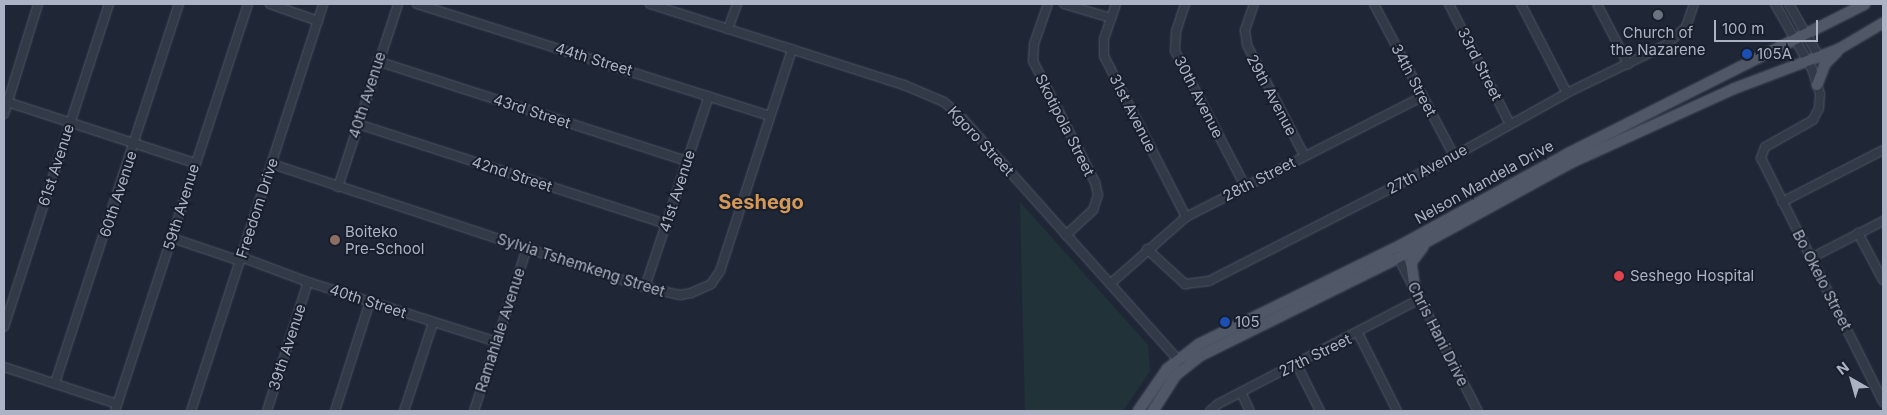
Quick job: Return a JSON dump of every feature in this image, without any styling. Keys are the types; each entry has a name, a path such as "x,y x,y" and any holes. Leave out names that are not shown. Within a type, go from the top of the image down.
{"main road":[{"name":"Nelson Mandela Drive","path":"1138,411 1177,358 1210,339 1394,248 1569,153 1701,89 1794,38 1865,4"},
{"name":"Nelson Mandela Drive","path":"1153,411 1184,367 1200,356 1399,258 1535,182 1654,124 1839,49 1883,23"},
{"path":"1817,85 1825,64 1839,49"},
{"path":"1414,290 1411,263 1427,242"}],"street":[{"path":"4,114 6,102 38,4"},
{"name":"61st Avenue","path":"4,327 110,4"},
{"name":"60th Avenue","path":"55,383 178,4"},
{"name":"59th Avenue","path":"116,408 172,238 194,163 248,4"},
{"path":"270,4 318,21"},
{"name":"Freedom Drive","path":"191,411 323,4"},
{"name":"40th Avenue","path":"338,187 377,61 398,4"},
{"name":"44th Street","path":"417,4 770,116"},
{"name":"Kgoro Street","path":"650,4 913,88 944,102 961,117 1184,367"},
{"path":"728,29 737,4"},
{"name":"Skotipola Street","path":"1048,4 1034,44 1033,61 1098,195 1093,210 1066,235"},
{"path":"1064,4 1111,18"},
{"name":"31st Avenue","path":"1116,4 1104,39 1104,56 1186,217"},
{"name":"30th Avenue","path":"1185,4 1176,31 1175,51 1244,186"},
{"path":"1244,4 1254,5"},
{"name":"34th Street","path":"1374,4 1454,156"},
{"name":"33rd Street","path":"1449,4 1510,124"},
{"path":"1521,4 1567,93"},
{"path":"1597,4 1628,64"},
{"name":"27th Avenue","path":"1148,249 1185,284 1201,284 1454,156 1567,93 1666,45 1680,34 1694,4"},
{"path":"1775,4 1808,62 1817,85"},
{"path":"1789,4 1820,57"},
{"name":"29th Avenue","path":"1254,5 1245,30 1246,45 1304,156"},
{"name":"Sylvia Tshemkeng Street","path":"272,164 645,287 680,295 702,290 716,278 792,49"},
{"name":"43rd Street","path":"377,61 686,161"},
{"name":"Bo Okelo Street","path":"1817,85 1819,108 1813,120 1772,142 1762,152 1762,158 1782,202 1883,402"},
{"name":"41st Avenue","path":"645,287 709,96"},
{"name":"28th Street","path":"1110,284 1186,217 1423,96"},
{"path":"6,102 194,163"},
{"name":"42nd Street","path":"358,124 665,224"},
{"path":"1782,202 1883,150"},
{"path":"1811,258 1883,221"},
{"path":"1858,233 1883,280"},
{"name":"40th Street","path":"172,238 496,342"},
{"name":"Ramahlale Avenue","path":"474,411 526,248"},
{"name":"Chris Hani Drive","path":"1394,248 1478,411"},
{"name":"39th Avenue","path":"267,411 308,282"},
{"name":"27th Street","path":"1210,411 1218,404 1240,392 1358,334 1420,300"},
{"path":"334,411 370,302"},
{"path":"404,411 433,323"},
{"path":"1358,334 1397,411"},
{"path":"1296,364 1320,411"},
{"path":"4,367 55,383 116,408"},
{"path":"1240,392 1250,411"}],"shaded area":[{"path":"1020,202 1148,345 1150,371 1123,411 1025,411"}],"place":[{"name":"Church of the Nazarene","path":"1658,15"},
{"name":"105A","path":"1747,54"},
{"name":"Boiteko Pre-School","path":"335,240"},
{"name":"Seshego Hospital","path":"1619,276"},
{"name":"105","path":"1225,322"}],"district":[{"name":"Seshego","path":"761,202"}]}
